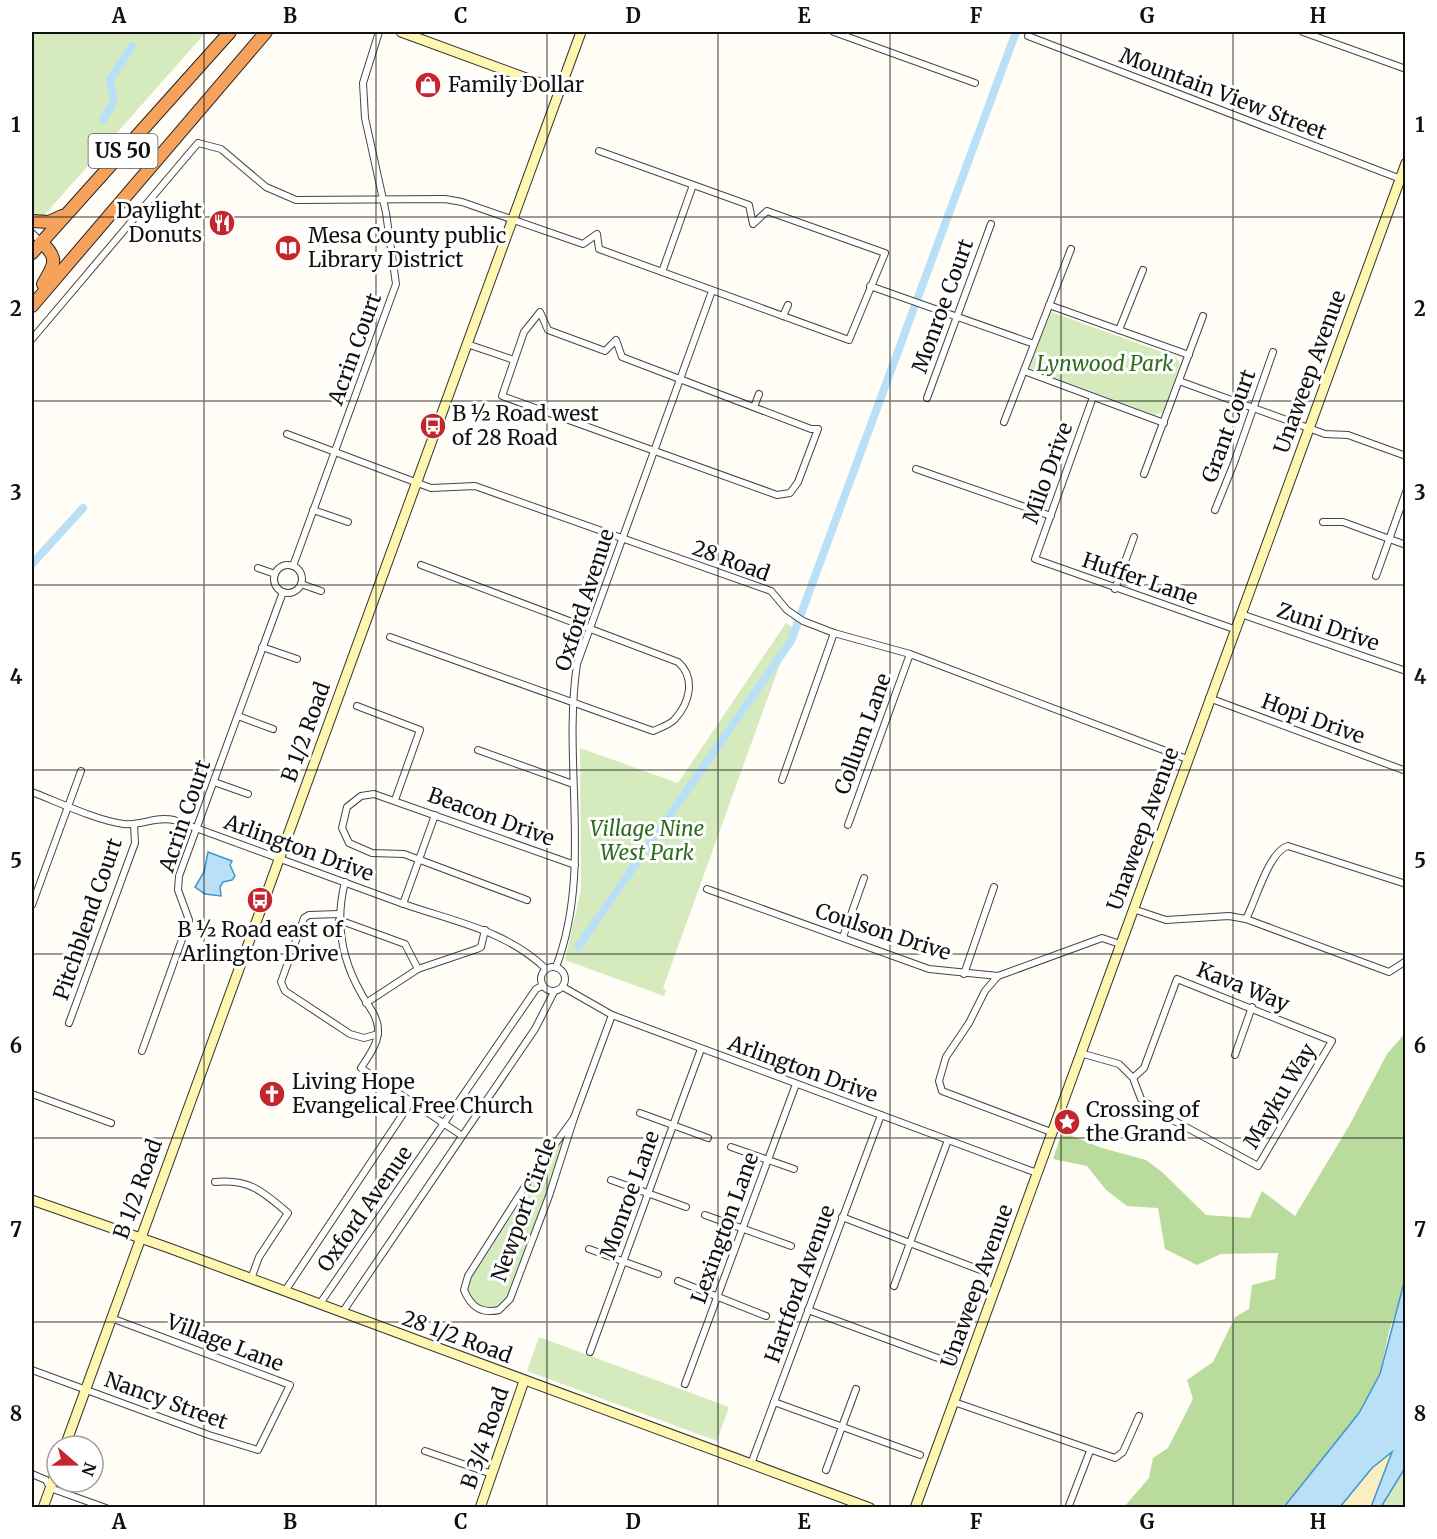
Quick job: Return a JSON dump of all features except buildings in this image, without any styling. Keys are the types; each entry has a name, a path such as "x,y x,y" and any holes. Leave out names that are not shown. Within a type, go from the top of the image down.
{"highway":[{"path":"189,78 225,32"},
{"name":"US 50","path":"32,253 230,32"},
{"name":"US 50","path":"32,304 266,32"},
{"path":"32,221 49,222 66,214"},
{"path":"32,304 50,271 54,258 41,242"}],"main road":[{"path":"401,32 560,90"},
{"name":"B 1/2 Road","path":"69,1434 581,32"},
{"name":"Unaweep Avenue","path":"915,1508 1209,698 1402,180 1406,163"},
{"name":"28 1/2 Road","path":"32,1200 870,1508"},
{"name":"B 3/4 Road","path":"480,1508 524,1381"}],"street":[{"name":"Acrin Court","path":"293,566 396,284 365,118 363,82 379,32"},
{"path":"834,32 975,83"},
{"path":"1303,32 1406,69"},
{"name":"Mountain View Street","path":"1028,36 1402,180"},
{"path":"32,339 198,143 221,149 266,187 296,200 462,202 583,244 597,234 599,249 849,340 885,253 878,248 767,212 753,224 749,205 599,151"},
{"path":"662,273 693,185"},
{"name":"Monroe Court","path":"927,398 991,224"},
{"path":"32,233 41,242"},
{"path":"1004,422 1071,249"},
{"path":"1119,330 1143,270"},
{"path":"870,286 1034,344"},
{"name":"Oxford Avenue","path":"556,967 571,909 575,865 571,702 577,664 712,291"},
{"path":"783,316 788,305"},
{"path":"1049,305 1189,355"},
{"path":"540,312 548,330 604,351 616,340 622,357 680,379 811,429 818,429 798,482 789,493 777,495 502,396 524,332 540,312"},
{"path":"1144,474 1203,316"},
{"path":"467,344 514,360"},
{"name":"Grant Court","path":"1215,510 1273,352"},
{"path":"1024,371 1164,423"},
{"path":"1179,381 1325,434 1348,435 1406,456"},
{"path":"754,407 759,394"},
{"name":"Milo Drive","path":"1035,559 1093,397"},
{"name":"28 Road","path":"287,434 431,488 446,489 462,484 475,486 621,540 771,591 787,610 803,621 834,633 910,654 1187,759"},
{"path":"916,469 1051,516"},
{"path":"1376,576 1406,492"},
{"path":"313,510 348,522"},
{"path":"1323,522 1343,522 1406,545"},
{"path":"1115,589 1134,537"},
{"name":"Huffer Lane","path":"1035,559 1234,630"},
{"path":"390,636 653,731 673,721 682,708 691,682 687,670 678,662 421,565"},
{"path":"282,566 293,566 300,573 301,584 294,591 283,592 275,584 275,574 282,566"},
{"path":"258,568 275,574"},
{"path":"301,584 321,591"},
{"name":"Acrin Court","path":"142,1051 188,927 189,920 178,890 179,876 283,592"},
{"name":"Zuni Drive","path":"1240,614 1406,671"},
{"path":"782,780 834,633"},
{"path":"262,647 297,659"},
{"name":"Collum Lane","path":"848,825 910,654"},
{"name":"Hopi Drive","path":"1209,698 1406,771"},
{"path":"357,706 420,730 395,800"},
{"path":"238,716 273,729"},
{"path":"478,750 573,784"},
{"path":"32,905 81,771"},
{"path":"214,782 248,794"},
{"name":"Arlington Drive","path":"32,792 118,823 134,825 160,817 197,828 403,904 485,930 514,944 546,969"},
{"name":"Beacon Drive","path":"419,859 398,852 372,853 356,848 345,838 343,818 347,807 361,795 374,794 575,865"},
{"path":"403,904 435,814"},
{"name":"Pitchblend Court","path":"69,1023 135,843 134,825"},
{"path":"1246,919 1257,898 1270,862 1276,852 1288,846 1406,884"},
{"path":"419,859 527,900"},
{"path":"843,937 864,878"},
{"path":"345,882 339,917 348,968 375,1017 378,1034 361,1068 461,1135"},
{"path":"964,974 994,887"},
{"name":"Coulson Drive","path":"707,889 929,969 964,974 998,976 1102,938 1120,944"},
{"path":"1133,909 1166,920 1229,916 1246,919 1389,972 1406,961"},
{"path":"378,1034 364,1038 350,1034 285,991 281,982 304,918 309,915 339,917 405,944 418,969"},
{"path":"366,1003 418,969 477,949 481,946 485,930"},
{"path":"556,967 564,973 563,987 554,992 543,986 541,979 546,969 556,967"},
{"path":"998,976 985,991 969,1023 946,1057 939,1081 942,1091 1051,1132"},
{"name":"Kava Way","path":"1133,1078 1144,1068 1177,979 1252,1007 1332,1041"},
{"name":"Oxford Avenue","path":"319,1305 536,989 543,986"},
{"name":"Arlington Drive","path":"563,987 612,1015 1037,1173"},
{"name":"Oxford Avenue","path":"341,1313 534,1029 554,992"},
{"path":"1235,1055 1252,1007"},
{"name":"Newport Circle","path":"574,1118 531,1177 468,1276 464,1290 471,1305 477,1309 499,1310 510,1299 549,1196 574,1118 612,1015"},
{"name":"Mayku Way","path":"1080,1053 1119,1064 1133,1078 1141,1099 1169,1119 1258,1166 1332,1041"},
{"name":"Monroe Lane","path":"590,1352 701,1049"},
{"name":"Lexington Lane","path":"686,1384 796,1084"},
{"path":"32,1094 111,1123"},
{"path":"285,1292 411,1102"},
{"path":"640,1113 708,1138"},
{"name":"Hartford Avenue","path":"751,1464 881,1115"},
{"path":"894,1286 948,1140"},
{"path":"731,1147 794,1169"},
{"path":"215,1182 237,1180 261,1189 288,1213 259,1257 251,1279"},
{"path":"610,1180 686,1208"},
{"path":"705,1215 791,1246"},
{"path":"842,1217 983,1271"},
{"path":"589,1250 658,1274"},
{"path":"678,1281 766,1316"},
{"path":"808,1310 954,1364"},
{"name":"Village Lane","path":"111,1318 290,1385 273,1420"},
{"name":"Nancy Street","path":"32,1370 252,1449 258,1450 273,1420"},
{"path":"826,1470 856,1389"},
{"path":"774,1402 920,1455"},
{"path":"954,1402 1111,1458 1120,1457 1139,1416"},
{"path":"425,1451 492,1473"},
{"path":"1068,1508 1090,1451"},
{"path":"67,1494 106,1508"}],"green space":[{"path":"32,32 206,32 32,229"},
{"name":"Lynwood Park","path":"1051,312 1176,357 1180,364 1163,412 1155,415 1031,369 1030,365"},
{"name":"Village Nine West Park","path":"786,623 793,628 663,988 666,990 664,996 565,960 581,890 580,748 678,783"},
{"path":"1405,1033 1405,1287 1389,1331 1380,1374 1359,1413 1284,1507 1124,1507 1149,1478 1153,1458 1168,1448 1193,1399 1187,1380 1213,1362 1235,1317 1249,1309 1252,1285 1275,1279 1278,1253 1221,1254 1197,1265 1165,1249 1158,1208 1127,1206 1106,1190 1087,1166 1053,1159 1062,1132 1102,1148 1146,1160 1162,1172 1206,1215 1250,1218 1262,1191 1295,1216 1349,1126 1387,1054"},
{"path":"562,1140 564,1143 504,1303 493,1309 476,1305 468,1292 469,1281"},
{"path":"539,1337 729,1407 717,1441 527,1371"},
{"path":"1405,1468 1405,1507 1381,1508"}],"sand":[{"path":"1393,1451 1371,1507 1340,1508 1372,1468"}],"water":[{"path":"208,852 232,861 230,865 235,876 232,880 223,882 220,887 221,896 205,894 195,887 204,872"},
{"path":"1405,1279 1405,1468 1381,1507 1371,1507 1392,1452 1372,1468 1340,1507 1284,1507 1359,1413 1380,1374"}],"waterway":[{"path":"578,947 791,641 1016,32"},
{"path":"103,120 114,101 110,80 132,46"},
{"path":"32,564 83,508"}],"place":[{"name":"Family Dollar","path":"428,85"},
{"name":"Daylight Donuts","path":"222,223"},
{"name":"Mesa County public Library District","path":"288,248"},
{"name":"B ½ Road west of 28 Road","path":"433,426"},
{"name":"B ½ Road east of Arlington Drive","path":"260,900"},
{"name":"Living Hope Evangelical Free Church","path":"272,1094"},
{"name":"Crossing of the Grand","path":"1067,1122"}]}
